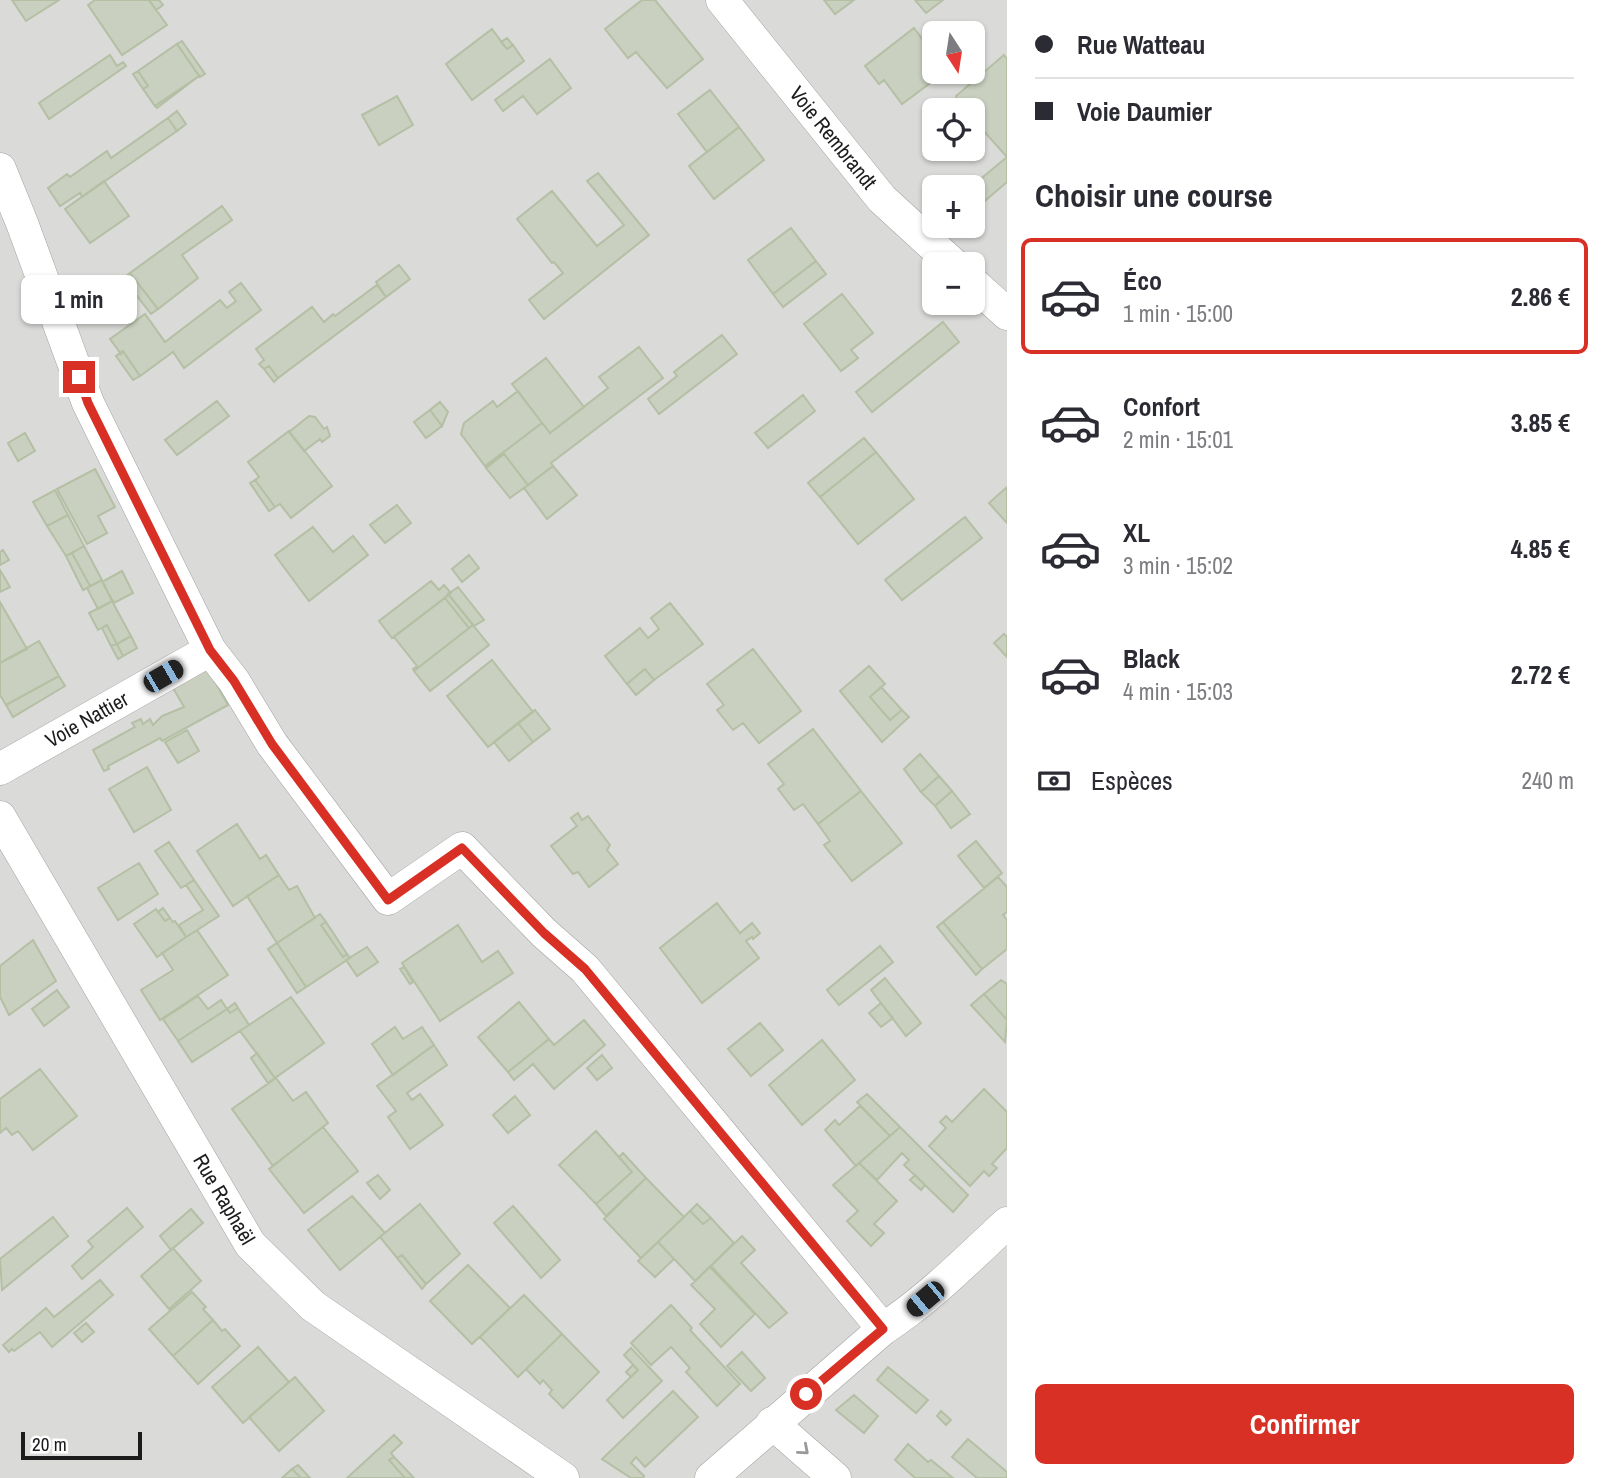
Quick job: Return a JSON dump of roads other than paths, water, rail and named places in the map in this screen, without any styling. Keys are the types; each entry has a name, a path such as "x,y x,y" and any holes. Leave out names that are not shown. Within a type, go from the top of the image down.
{"street":[{"name":"Voie Rembrandt","path":"722,0 882,199 940,252"},
{"path":"0,169 88,403 210,650 234,681 272,744 388,900 462,848 544,933 585,969 883,1329"},
{"path":"985,294 1007,314"},
{"name":"Voie Nattier","path":"0,769 210,650"},
{"name":"Rue Raphaël","path":"0,817 250,1244 313,1307 563,1478"},
{"path":"711,1478 883,1329 930,1295 1007,1223"},
{"path":"772,1423 835,1478"}]}
